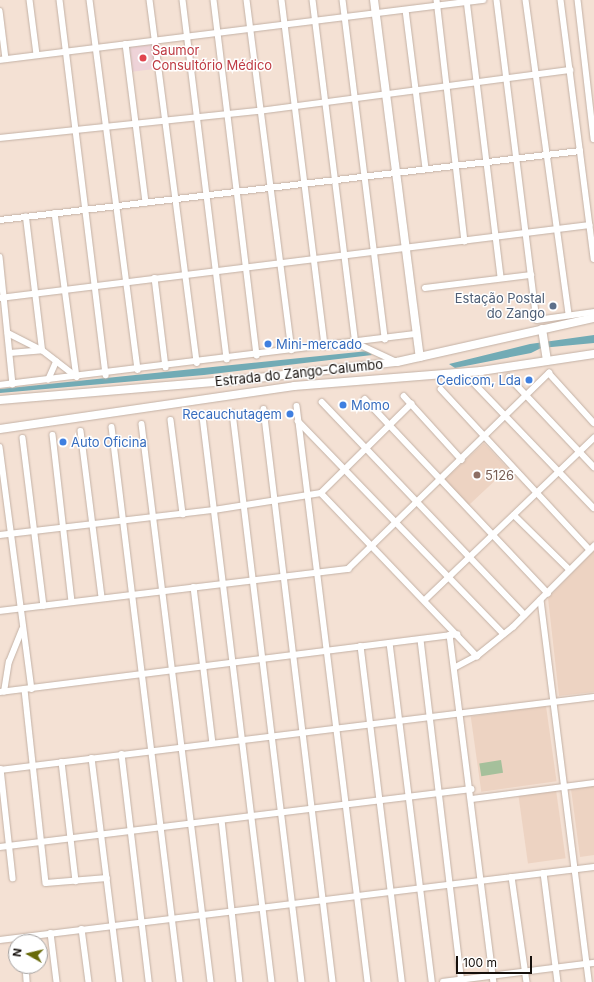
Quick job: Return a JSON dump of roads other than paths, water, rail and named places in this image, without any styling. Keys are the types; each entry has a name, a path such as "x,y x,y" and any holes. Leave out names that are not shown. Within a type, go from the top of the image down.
{"main road":[{"path":"374,0 420,357"},
{"name":"Estrada do Zango-Calumbo","path":"0,400 226,382 397,362 594,318"},
{"path":"542,329 547,361"},
{"name":"Estrada do Zango-Calumbo","path":"0,429 300,385 448,375 594,354"},
{"path":"573,357 594,359"}],"street":[{"path":"30,0 37,55"},
{"path":"60,0 106,375"},
{"path":"90,0 105,128 118,207 138,370"},
{"path":"150,0 197,363"},
{"path":"183,0 205,195 227,359"},
{"path":"214,0 226,114 257,355"},
{"path":"247,0 259,111 272,187 292,350"},
{"path":"282,0 313,260 325,346"},
{"path":"314,0 344,256 356,343"},
{"path":"343,0 356,99 363,176 385,339"},
{"path":"0,11 3,59 406,10 437,3 483,0"},
{"path":"497,0 537,320 594,312"},
{"path":"526,0 556,230 569,315"},
{"path":"561,0 594,259"},
{"path":"578,0 594,139"},
{"path":"467,1 488,161 495,237 501,278"},
{"path":"437,3 465,241"},
{"path":"406,10 426,169"},
{"path":"126,44 146,203"},
{"path":"0,138 105,128 137,122 259,111 570,70"},
{"path":"0,220 580,151"},
{"path":"55,213 77,377"},
{"path":"26,217 42,350"},
{"path":"2,298 64,289 313,260 406,247 590,225"},
{"path":"0,257 2,298 8,333 13,384"},
{"path":"425,288 531,275"},
{"path":"156,278 166,367"},
{"path":"8,333 42,350 77,377"},
{"path":"0,385 106,375 416,334"},
{"path":"356,343 397,362"},
{"path":"10,353 42,350"},
{"path":"48,380 56,362"},
{"path":"0,611 348,569 441,481 549,373 594,423"},
{"path":"508,377 594,467"},
{"path":"474,382 594,508"},
{"path":"441,389 483,438 536,494 592,548 541,600 504,634 477,656 456,667"},
{"path":"404,396 462,460"},
{"path":"365,398 388,425 548,592"},
{"path":"322,402 420,501 525,615"},
{"path":"0,535 214,510 274,502 321,493 388,425 411,404"},
{"path":"297,406 368,982"},
{"path":"264,409 292,655 333,982"},
{"path":"233,413 263,658 271,737 302,982"},
{"path":"203,416 222,584 233,662 241,741 264,909 272,982"},
{"path":"171,420 183,514"},
{"path":"298,420 398,522 504,634"},
{"path":"142,424 211,982"},
{"path":"112,428 180,982"},
{"path":"81,431 102,598"},
{"path":"53,434 72,602"},
{"path":"23,438 44,606"},
{"path":"426,599 594,438"},
{"path":"0,447 10,534 22,608 22,629 32,690"},
{"path":"321,493 426,599 477,656"},
{"path":"514,515 570,570"},
{"path":"194,587 213,743"},
{"path":"541,600 556,702 589,982"},
{"path":"22,629 9,662 2,692 32,690 143,676 233,662 421,640 457,634"},
{"path":"450,635 462,713 493,979"},
{"path":"421,640 461,981"},
{"path":"390,643 432,982"},
{"path":"361,646 402,982"},
{"path":"25,690 32,766 46,882 107,878"},
{"path":"12,878 10,846 1,770 594,697"},
{"path":"122,754 149,982"},
{"path":"92,758 120,982"},
{"path":"62,762 76,881"},
{"path":"472,799 594,783"},
{"path":"0,847 41,843 191,822 252,817 471,789"},
{"path":"222,820 234,912 240,982"},
{"path":"48,935 82,929 141,924 264,909 292,904 421,890 512,877 594,868"},
{"path":"544,873 558,982"},
{"path":"512,877 527,982"},
{"path":"82,929 89,982"},
{"path":"51,934 57,982"},
{"path":"443,982 493,979 525,972 594,963"}],"water":[{"path":"594,335 594,343 541,348 531,353 455,368 449,364 530,344"},
{"path":"368,351 372,355 204,375 0,393 0,389"}],"place":[{"name":"Saumor Consultório Médico","path":"143,58"},
{"name":"Estação Postal do Zango","path":"553,306"},
{"name":"Mini-mercado","path":"268,344"},
{"name":"Cedicom, Lda","path":"529,380"},
{"name":"Momo","path":"343,405"},
{"name":"Recauchutagem","path":"290,414"},
{"name":"Auto Oficina","path":"63,442"},
{"name":"5126","path":"477,475"}]}
